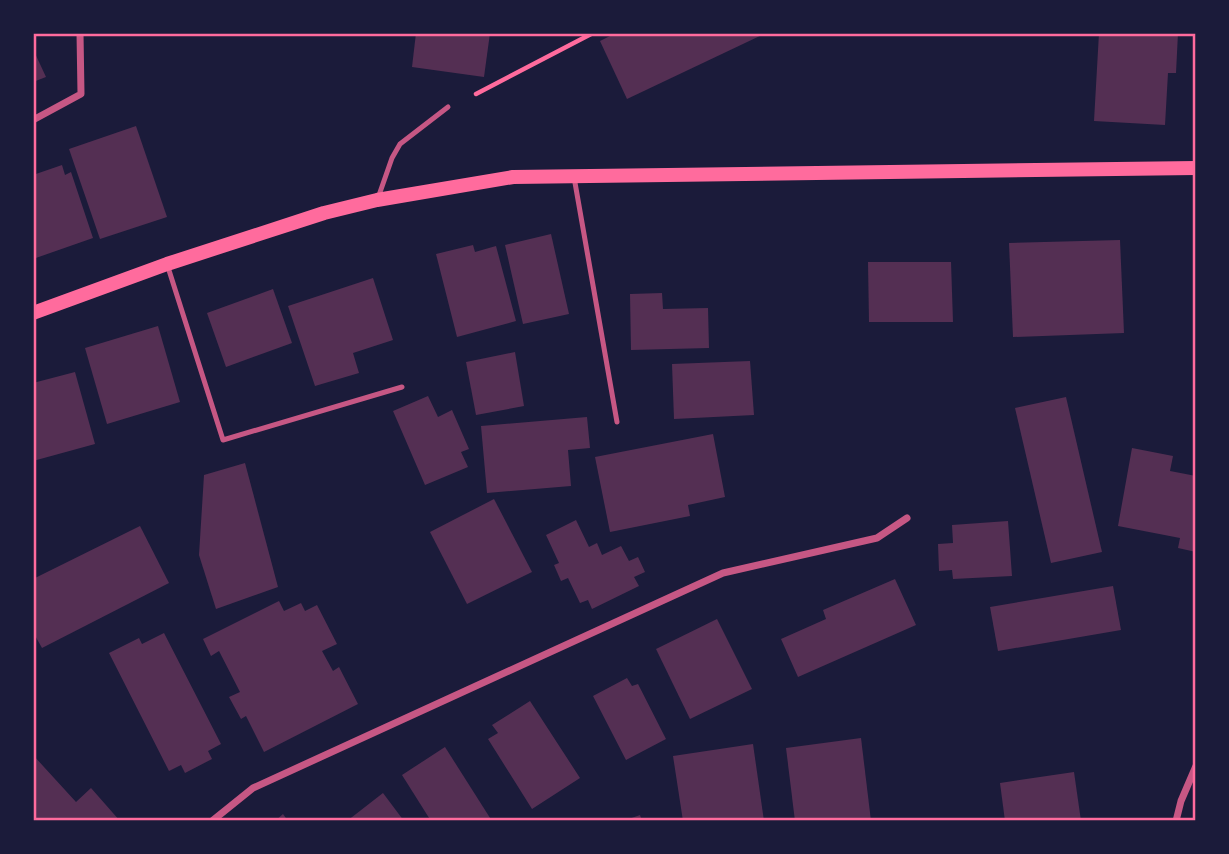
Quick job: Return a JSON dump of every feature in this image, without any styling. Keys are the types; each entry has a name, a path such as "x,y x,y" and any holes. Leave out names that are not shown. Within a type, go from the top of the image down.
{"main road":[{"path":"33,313 167,264 324,213 377,200 513,177 1196,168"}],"street":[{"path":"33,120 81,94 80,33"},
{"path":"212,821 253,788 723,573 877,538 907,518"},
{"path":"1176,821 1181,801 1196,766"}],"lane":[{"path":"377,200 400,144 448,107"},
{"path":"574,177 617,422"},
{"path":"167,264 223,440 402,387"}],"path":[{"path":"448,107 593,33"}],"building":[{"path":"416,33 490,33 484,77 412,67"},
{"path":"616,33 766,33 627,99 600,41"},
{"path":"1099,33 1178,33 1176,73 1168,73 1165,125 1094,121"},
{"path":"33,49 46,77 33,82"},
{"path":"136,126 167,217 100,239 69,149"},
{"path":"62,165 65,175 71,172 93,238 33,259 33,175"},
{"path":"551,234 569,314 523,324 505,245"},
{"path":"1120,240 1124,333 1013,337 1009,243"},
{"path":"473,245 475,252 496,246 516,321 457,337 436,254"},
{"path":"868,262 951,262 953,322 869,322"},
{"path":"373,278 393,340 353,353 359,373 315,386 288,306"},
{"path":"273,289 292,343 226,367 207,313"},
{"path":"662,293 663,309 708,308 709,348 631,350 630,294"},
{"path":"158,326 180,402 107,424 85,348"},
{"path":"515,352 524,406 476,415 466,362"},
{"path":"750,361 754,415 674,419 672,364"},
{"path":"75,372 95,444 33,461 33,383"},
{"path":"428,396 438,417 452,410 469,449 461,452 468,467 425,485 393,411"},
{"path":"1066,397 1102,552 1051,563 1015,408"},
{"path":"587,417 590,448 568,450 571,486 487,493 481,426"},
{"path":"713,434 725,497 688,505 690,516 610,532 595,457"},
{"path":"1132,448 1173,456 1170,471 1196,476 1196,552 1178,548 1180,538 1118,526"},
{"path":"245,463 278,587 216,609 199,555 204,475"},
{"path":"494,499 532,572 467,604 430,532"},
{"path":"576,520 589,547 597,543 602,555 621,546 629,561 638,557 645,572 634,577 639,586 592,609 588,600 580,603 568,578 561,581 554,565 559,563 546,535"},
{"path":"1008,521 1012,576 953,579 952,570 939,571 938,544 953,543 952,525"},
{"path":"140,526 169,583 42,648 33,632 33,579"},
{"path":"895,579 916,625 798,677 781,639 826,619 823,610"},
{"path":"1113,586 1121,630 998,651 990,607"},
{"path":"279,601 284,611 301,603 305,611 317,605 337,644 322,651 333,671 339,667 358,704 264,752 246,716 241,719 229,697 240,692 219,651 211,656 203,639"},
{"path":"717,619 752,689 690,719 656,649"},
{"path":"164,633 221,744 208,751 212,759 185,773 181,765 169,771 109,653 139,638 142,644"},
{"path":"627,678 632,686 638,684 666,739 626,760 593,696"},
{"path":"530,701 580,778 532,809 488,739 498,733 492,725"},
{"path":"861,738 871,821 795,821 786,748"},
{"path":"753,744 764,821 683,821 673,756"},
{"path":"445,747 492,821 431,821 402,775"},
{"path":"33,755 76,802 91,788 120,821 33,821"},
{"path":"1074,772 1081,821 1005,821 1000,783"},
{"path":"383,793 404,821 347,821"},
{"path":"283,814 288,821 275,821"},
{"path":"640,815 642,821 626,821 626,820"}]}
